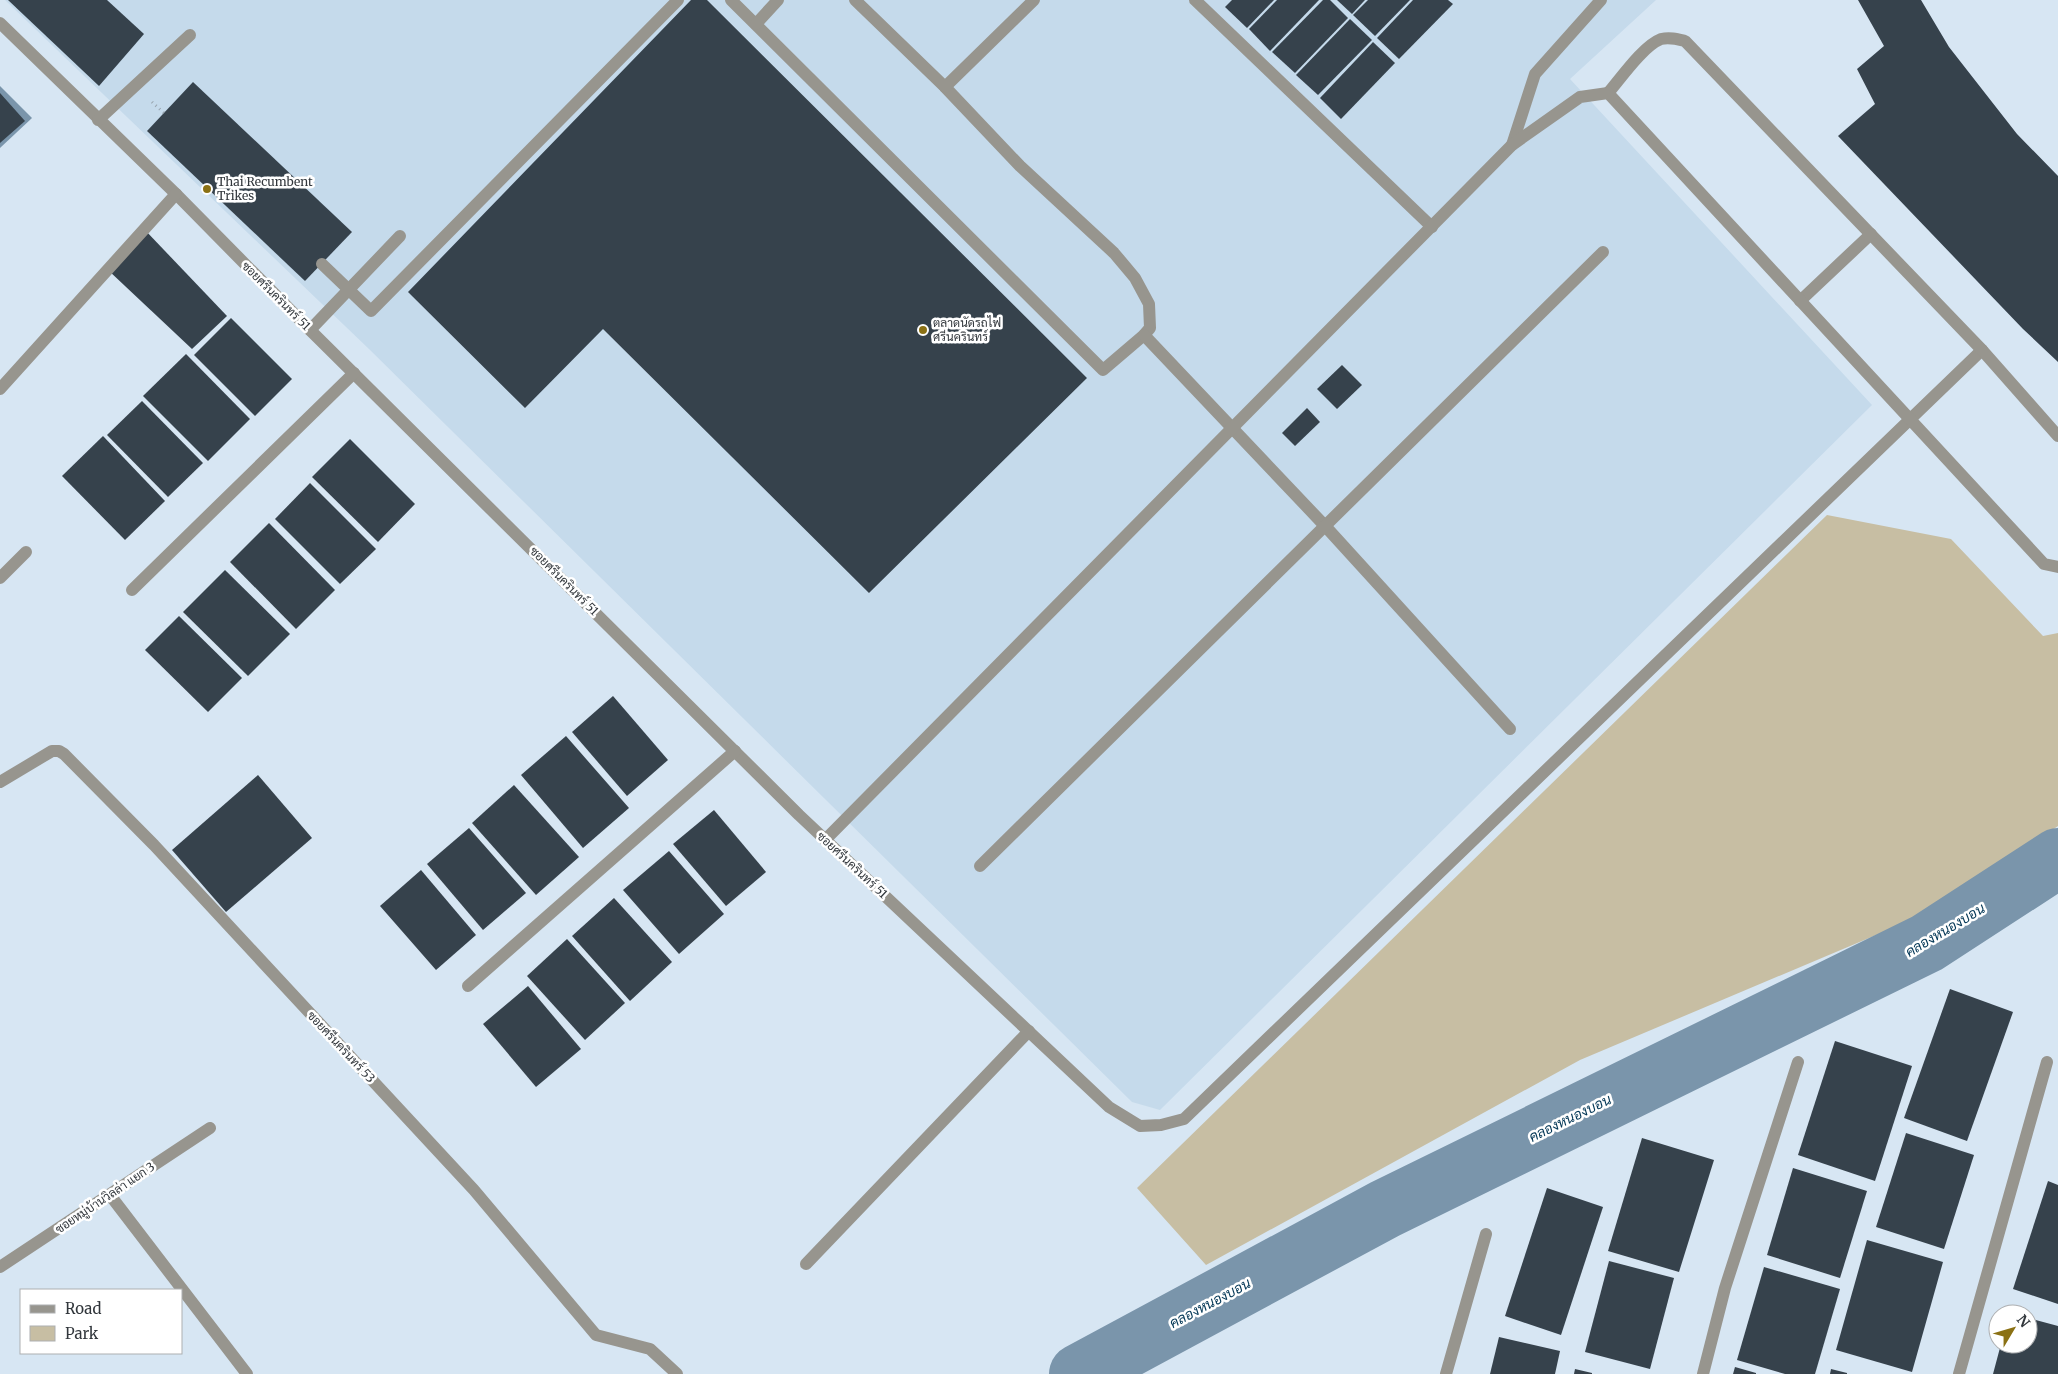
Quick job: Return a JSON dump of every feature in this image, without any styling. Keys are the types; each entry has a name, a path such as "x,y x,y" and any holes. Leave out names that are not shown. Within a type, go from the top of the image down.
{"street":[{"path":"322,264 371,311 678,0"},
{"path":"732,0 1103,370 1150,328 1149,304 1135,278 1114,253 1020,166 945,87 855,0"},
{"path":"756,24 778,0"},
{"path":"945,87 1034,0"},
{"path":"1195,0 1432,226"},
{"path":"1512,145 1535,74 1601,0"},
{"name":"ซอยศรีนครินทร์ 51","path":"0,23 176,194 310,330 825,840 1109,1107 1140,1126 1161,1126 1184,1119 1910,421"},
{"path":"98,120 190,35"},
{"path":"825,840 1512,145 1580,97 1608,93 1651,44 1663,39 1673,38 1685,41 1982,350 2058,436"},
{"path":"1608,93 2044,564 2058,567"},
{"path":"0,389 176,194"},
{"path":"1800,301 1871,234"},
{"path":"310,330 400,236"},
{"path":"980,866 1603,252"},
{"path":"1144,335 1326,527 1510,729"},
{"path":"1910,421 1982,350"},
{"path":"132,590 354,373"},
{"path":"0,578 26,552"},
{"name":"ซอยศรีนครินทร์ 53","path":"0,782 52,751 59,751 64,754 154,845 467,1183 596,1335 650,1349 677,1374"},
{"path":"468,986 735,751"},
{"path":"806,1264 1028,1031"},
{"path":"1703,1374 1725,1288 1798,1062"},
{"path":"1959,1374 2048,1062"},
{"name":"ซอยหมู่บ้านวิลล่า แยก 3","path":"0,1268 210,1128"},
{"path":"110,1195 182,1289"},
{"path":"1446,1374 1486,1234"},
{"path":"182,1289 247,1374"}],"shaded area":[{"path":"5,0 1656,0 1570,79 1872,405 1160,1110 1132,1102 369,349"},
{"path":"0,86 32,118 0,148"}],"green space":[{"path":"1827,515 1951,539 2043,636 2058,633 2058,826 1940,908 1580,1060 1206,1265 1137,1188"}],"building":[{"path":"8,0 107,0 144,34 99,86"},
{"path":"691,0 707,0 1087,378 869,593 603,329 525,408 408,292"},
{"path":"1232,0 1274,0 1247,28 1225,7"},
{"path":"1277,0 1319,0 1270,51 1249,29"},
{"path":"1323,0 1330,0 1348,18 1295,73 1272,52"},
{"path":"1337,0 1365,0 1352,14"},
{"path":"1368,0 1410,0 1375,36 1353,15"},
{"path":"1413,0 1448,0 1453,4 1399,59 1377,38"},
{"path":"1858,0 1921,0 1949,47 2017,134 2058,176 2058,362 2023,329 1838,136 1875,104 1857,69 1884,46"},
{"path":"1350,19 1372,40 1318,95 1296,75"},
{"path":"1373,42 1395,63 1341,119 1320,98"},
{"path":"193,82 352,232 305,281 147,131"},
{"path":"0,93 25,121 0,143"},
{"path":"144,229 227,316 192,349 108,270"},
{"path":"231,318 292,379 255,416 194,355"},
{"path":"186,354 250,419 208,461 143,396"},
{"path":"1342,365 1362,385 1337,409 1317,389"},
{"path":"142,401 203,463 168,497 107,435"},
{"path":"1307,408 1320,422 1295,446 1282,433"},
{"path":"103,436 165,501 125,540 62,476"},
{"path":"350,439 415,504 378,542 312,477"},
{"path":"310,483 376,549 340,584 275,519"},
{"path":"269,523 335,590 296,629 230,562"},
{"path":"225,570 290,634 248,676 183,612"},
{"path":"179,616 242,678 208,712 145,650"},
{"path":"613,696 668,760 627,796 572,732"},
{"path":"566,736 629,808 583,848 521,775"},
{"path":"258,775 312,838 226,912 172,850"},
{"path":"514,785 579,857 536,895 472,823"},
{"path":"714,810 766,872 726,906 673,844"},
{"path":"469,828 526,893 483,930 427,864"},
{"path":"669,851 724,914 679,954 623,890"},
{"path":"421,870 476,935 436,970 380,906"},
{"path":"614,898 672,962 630,1001 572,936"},
{"path":"567,939 625,1003 585,1040 527,976"},
{"path":"528,986 581,1049 536,1087 483,1024"},
{"path":"1950,989 2013,1012 1967,1141 1904,1118"},
{"path":"1835,1041 1912,1066 1875,1181 1798,1155"},
{"path":"1906,1133 1974,1155 1944,1249 1876,1227"},
{"path":"1642,1138 1714,1160 1679,1272 1608,1251"},
{"path":"1793,1168 1867,1191 1840,1278 1767,1255"},
{"path":"2048,1181 2058,1185 2058,1304 2013,1289"},
{"path":"1547,1188 1603,1207 1561,1335 1505,1316"},
{"path":"1867,1240 1943,1262 1912,1372 1836,1350"},
{"path":"1609,1261 1674,1278 1650,1369 1585,1352"},
{"path":"1764,1267 1840,1289 1815,1374 1785,1374 1737,1360"},
{"path":"2038,1321 2058,1326 2058,1374 1993,1374 1998,1354 2038,1354"},
{"path":"1499,1337 1560,1351 1555,1374 1490,1374"},
{"path":"1735,1367 1756,1373 1756,1374 1733,1374"},
{"path":"1575,1369 1592,1373 1592,1374 1574,1374"},
{"path":"1831,1369 1847,1373 1847,1374 1830,1374"}],"waterway":[{"name":"คลองหนองบอน","path":"1079,1374 1385,1209 1927,943 2058,858"}],"place":[{"name":"Thai Recumbent Trikes","path":"207,189"},
{"name":"ตลาดนัดรถไฟ ศรีนครินทร์","path":"923,330"}]}
